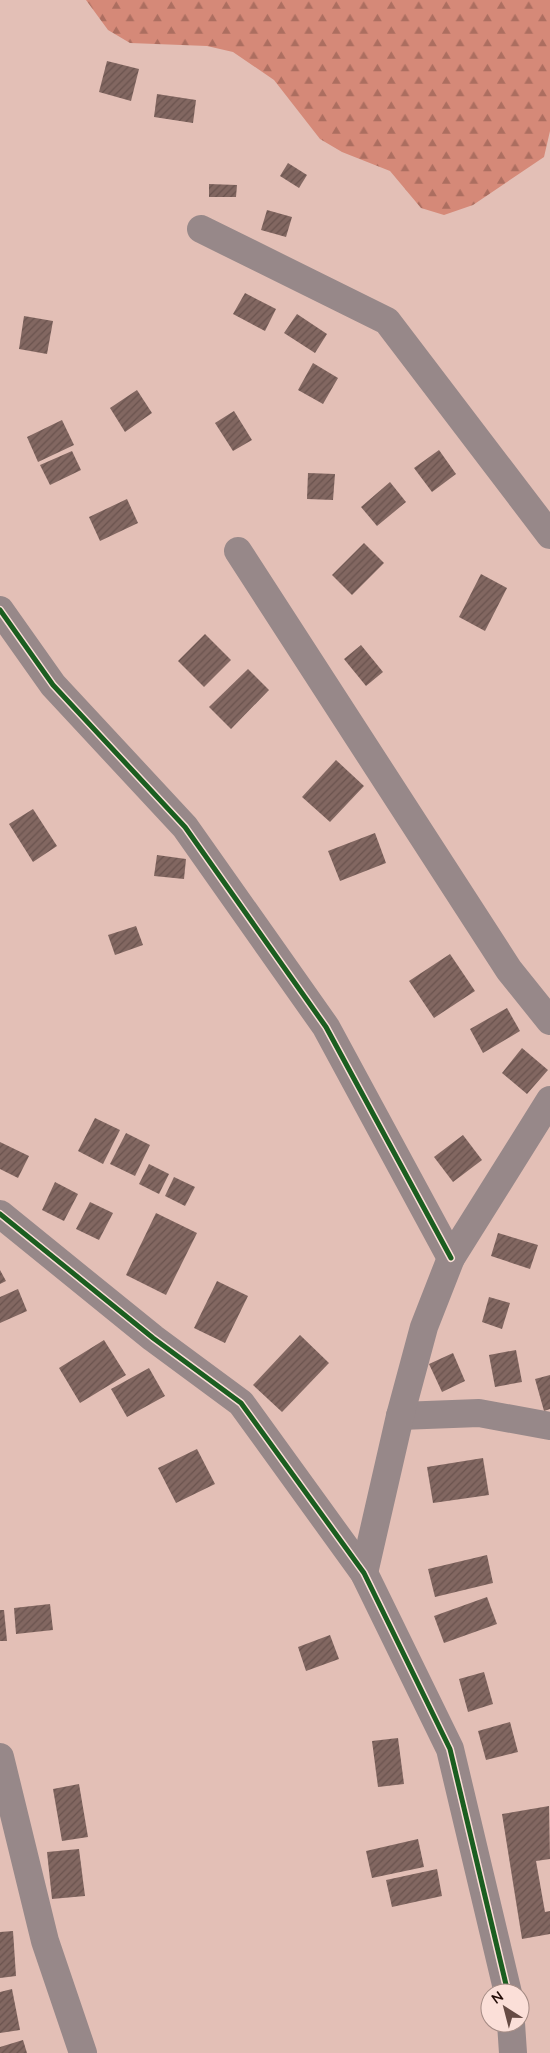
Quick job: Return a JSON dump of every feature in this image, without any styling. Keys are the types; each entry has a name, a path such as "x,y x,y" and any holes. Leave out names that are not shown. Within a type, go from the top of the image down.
{"street":[{"path":"201,229 387,321 550,535"},
{"path":"238,551 509,970 550,1021"},
{"path":"0,610 53,685 185,828 326,1027 451,1258"},
{"path":"364,1574 400,1416 424,1327 451,1258 550,1100"},
{"path":"0,1214 152,1338 241,1403 364,1574 450,1749 506,1983"},
{"path":"400,1416 479,1413 550,1426"},
{"path":"0,1757 45,1941 83,2053"},
{"path":"512,2033 513,2053"}],"green space":[{"path":"86,0 550,0 550,131 544,157 473,205 444,215 421,208 390,171 342,152 320,139 274,80 233,52 207,46 130,43 108,30"}],"building":[{"path":"107,61 139,69 131,101 99,92"},
{"path":"157,94 196,100 193,123 154,117"},
{"path":"288,163 307,175 299,188 280,176"},
{"path":"209,184 237,185 236,197 209,197"},
{"path":"267,210 292,217 286,237 261,230"},
{"path":"245,293 276,309 265,331 233,314"},
{"path":"297,314 327,334 315,353 284,333"},
{"path":"24,316 53,321 47,354 19,349"},
{"path":"313,363 338,378 323,404 298,390"},
{"path":"137,390 152,413 125,432 110,408"},
{"path":"234,411 252,440 233,451 215,423"},
{"path":"62,420 74,445 38,462 27,437"},
{"path":"439,450 456,474 432,492 414,468"},
{"path":"72,451 81,470 50,485 40,465"},
{"path":"308,473 335,474 333,500 307,499"},
{"path":"390,482 406,502 377,526 361,507"},
{"path":"127,499 138,523 100,541 89,517"},
{"path":"364,543 384,563 352,595 332,575"},
{"path":"481,574 507,588 485,631 459,617"},
{"path":"205,634 231,660 204,687 178,661"},
{"path":"361,645 383,672 366,686 344,659"},
{"path":"248,669 269,690 231,729 209,707"},
{"path":"336,760 364,786 330,822 302,797"},
{"path":"33,809 57,846 33,862 9,824"},
{"path":"375,833 386,863 340,881 328,851"},
{"path":"157,855 186,859 184,879 154,876"},
{"path":"136,926 143,945 115,955 108,935"},
{"path":"450,954 475,991 434,1018 409,981"},
{"path":"507,1008 520,1031 483,1053 470,1029"},
{"path":"522,1048 548,1070 527,1094 502,1073"},
{"path":"95,1118 120,1130 103,1164 78,1151"},
{"path":"126,1133 150,1145 135,1176 110,1164"},
{"path":"463,1135 482,1160 453,1182 434,1157"},
{"path":"0,1142 29,1156 18,1178 0,1169"},
{"path":"149,1164 169,1174 159,1194 139,1184"},
{"path":"174,1177 195,1187 185,1206 165,1196"},
{"path":"55,1182 78,1194 64,1221 42,1210"},
{"path":"90,1202 113,1213 99,1240 76,1229"},
{"path":"156,1213 197,1233 166,1295 126,1275"},
{"path":"498,1233 538,1245 530,1269 491,1256"},
{"path":"0,1270 6,1281 0,1284"},
{"path":"217,1281 248,1296 225,1343 194,1328"},
{"path":"18,1289 27,1311 0,1323 0,1297"},
{"path":"489,1297 510,1303 502,1329 482,1322"},
{"path":"300,1335 329,1363 282,1412 253,1385"},
{"path":"104,1340 126,1375 80,1403 59,1368"},
{"path":"516,1350 522,1382 495,1387 489,1355"},
{"path":"453,1353 465,1381 442,1392 429,1364"},
{"path":"149,1368 165,1396 127,1417 111,1389"},
{"path":"550,1375 550,1409 544,1411 535,1379"},
{"path":"197,1449 215,1484 176,1503 158,1468"},
{"path":"483,1458 489,1495 433,1503 427,1467"},
{"path":"487,1555 493,1583 435,1597 428,1569"},
{"path":"487,1597 497,1624 444,1643 434,1616"},
{"path":"50,1604 53,1630 16,1634 14,1608"},
{"path":"0,1610 4,1610 7,1641 0,1641"},
{"path":"330,1635 339,1659 306,1671 298,1647"},
{"path":"484,1672 493,1704 468,1712 459,1679"},
{"path":"510,1722 518,1752 486,1760 478,1731"},
{"path":"398,1738 404,1784 378,1787 372,1741"},
{"path":"79,1784 88,1837 62,1841 53,1789"},
{"path":"549,1806 550,1859 536,1861 545,1912 550,1911 550,1934 522,1939 502,1814"},
{"path":"418,1839 424,1867 372,1878 366,1851"},
{"path":"79,1849 85,1896 52,1899 47,1852"},
{"path":"437,1869 442,1896 392,1907 386,1880"},
{"path":"13,1931 16,1976 0,1978 0,1932"},
{"path":"12,1989 20,2030 0,2033 0,1992"},
{"path":"23,2040 27,2053 0,2053 0,2047"}],"cycle path":[{"path":"0,610 53,685 185,827 326,1027 451,1258"},
{"path":"0,1214 153,1338 241,1403 364,1573 450,1749 506,1983"}]}
